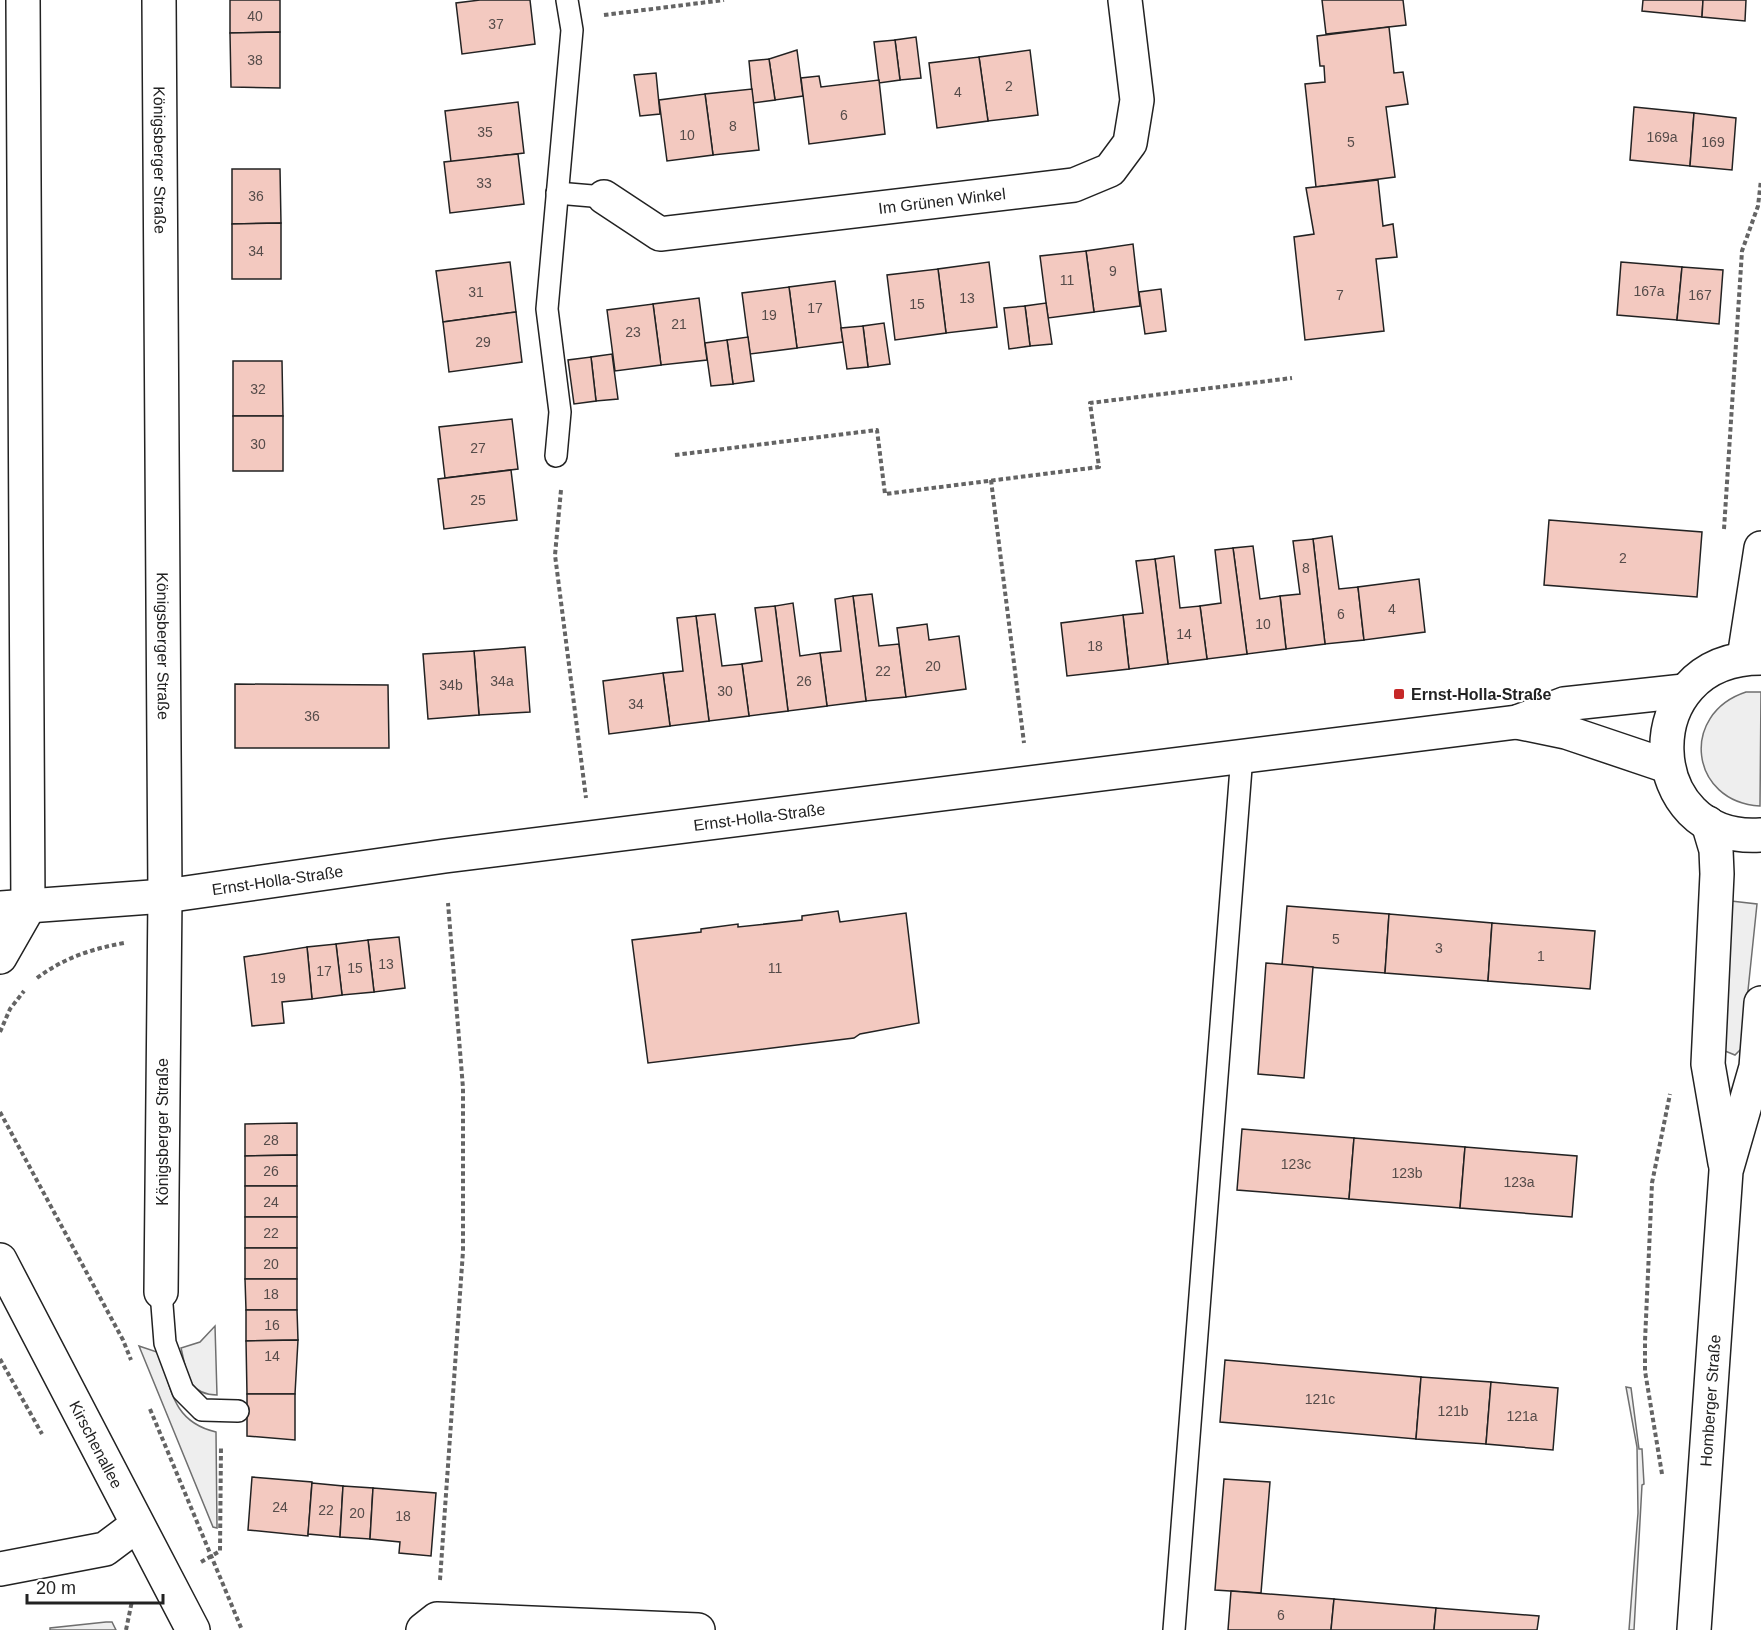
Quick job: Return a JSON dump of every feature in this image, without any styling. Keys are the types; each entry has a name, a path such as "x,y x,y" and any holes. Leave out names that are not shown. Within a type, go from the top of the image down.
{"street":[{"path":"0,957 14,908 23,0"},
{"name":"Königsberger Straße","path":"159,0 165,896 161,1292"},
{"name":"Im Grünen Winkel","path":"604,197 660,234 1074,185 1110,170 1130,143 1137,100 1125,0"},
{"path":"1761,548 1752,658 1721,664 1701,675 1684,692 1667,727 1667,766 1676,789 1690,808 1708,823 1740,835 1761,835"},
{"name":"Ernst-Holla-Straße","path":"14,908 165,896 591,838 1517,722 1564,705 1684,692"},
{"name":"Ernst-Holla-Straße","path":"1517,722 1566,732 1667,766"},
{"name":"Homberger Straße","path":"1708,823 1716,850 1717,874 1708,1064 1726,1171"},
{"name":"Homberger Straße","path":"1694,1630 1726,1171 1756,1067 1761,1003"},
{"name":"Kirschenallee","path":"0,1260 193,1630"},
{"path":"0,1569 105,1549 138,1525"},
{"path":"430,1625 698,1630"}],"lane":[{"path":"556,456 560,412 547,309 572,30 569,10"},
{"path":"557,193 604,197"},
{"path":"1174,1630 1242,755"},
{"path":"161,1292 165,1342 183,1390 202,1410 230,1411"}],"path":[{"path":"569,10 724,0"},
{"path":"1724,532 1742,251 1758,206 1761,180"},
{"path":"675,455 877,430 885,494 1099,467 1090,403 1292,378"},
{"path":"556,456 563,464 555,555 591,838"},
{"path":"991,480 1029,782"},
{"path":"430,1625 463,1251 463,1088 448,903"},
{"path":"0,1032 10,1009 30,983 55,964 85,951 164,935"},
{"path":"1662,1484 1645,1371 1645,1341 1652,1183 1671,1092"},
{"path":"0,1112 123,1340 132,1361"},
{"path":"149,1405 209,1557 242,1630"},
{"path":"209,1557 220,1551 230,1411"},
{"path":"126,1630 132,1602"}],"shaded area":[{"path":"1746,692 1761,692 1760,806 1737,801 1719,790 1707,774 1702,756 1703,737 1710,719 1724,703"},
{"path":"1731,901 1757,904 1742,1048 1735,1055 1725,1051"},
{"path":"215,1326 217,1395 207,1394 194,1386 187,1373 181,1348 200,1342"},
{"path":"139,1346 160,1353 171,1392 182,1412 191,1421 216,1432 217,1528 213,1527"},
{"path":"1626,1387 1631,1388 1639,1449 1642,1449 1644,1484 1642,1485 1634,1630 1629,1630 1638,1513 1637,1447"},
{"path":"112,1622 116,1630 50,1630 50,1628"}],"building":[{"path":"230,0 280,0 280,32 230,33"},
{"path":"480,0 530,0 535,44 462,54 456,3"},
{"path":"1322,0 1403,0 1406,25 1326,34"},
{"path":"1643,0 1703,0 1702,17 1642,11"},
{"path":"1703,0 1746,0 1745,21 1702,17"},
{"path":"1389,27 1394,73 1403,72 1408,104 1386,107 1395,177 1316,187 1305,84 1325,82 1324,66 1320,66 1317,36"},
{"path":"280,32 280,88 231,87 230,33"},
{"path":"916,37 921,78 900,80 895,40"},
{"path":"895,40 900,80 879,83 874,42"},
{"path":"797,50 803,96 775,100 769,59"},
{"path":"1030,50 1038,115 988,121 979,57"},
{"path":"979,57 988,121 937,128 929,63"},
{"path":"769,59 775,100 753,103 749,61"},
{"path":"656,73 660,114 640,116 634,75"},
{"path":"819,76 821,87 879,80 885,134 809,144 801,78"},
{"path":"752,89 759,150 713,155 705,94"},
{"path":"705,94 713,155 667,161 659,100"},
{"path":"518,102 524,153 451,162 445,111"},
{"path":"1634,107 1694,113 1690,166 1630,160"},
{"path":"1694,113 1736,118 1732,170 1690,166"},
{"path":"518,154 524,204 450,213 444,162"},
{"path":"232,169 280,169 281,223 232,224"},
{"path":"1378,180 1383,226 1393,224 1397,257 1376,259 1384,331 1305,340 1294,237 1314,234 1306,188"},
{"path":"281,223 281,279 232,279 232,224"},
{"path":"1133,244 1140,306 1094,312 1086,251"},
{"path":"1086,251 1094,312 1048,318 1040,256"},
{"path":"510,262 516,312 443,322 436,271"},
{"path":"989,262 997,327 946,333 938,269"},
{"path":"1621,262 1682,267 1677,320 1617,315"},
{"path":"1682,267 1723,270 1719,324 1677,320"},
{"path":"938,269 946,333 895,340 887,275"},
{"path":"835,281 843,342 797,348 789,287"},
{"path":"789,287 797,348 750,354 742,293"},
{"path":"1161,289 1166,331 1145,334 1139,292"},
{"path":"699,298 707,360 661,365 653,304"},
{"path":"1046,303 1052,344 1030,346 1025,306"},
{"path":"653,304 661,365 615,371 607,310"},
{"path":"1025,306 1030,346 1009,349 1004,308"},
{"path":"516,312 522,362 449,372 443,322"},
{"path":"884,323 890,364 868,367 863,326"},
{"path":"863,326 868,367 847,369 841,328"},
{"path":"748,337 754,381 733,384 727,340"},
{"path":"727,340 733,384 711,386 705,343"},
{"path":"612,354 618,399 596,401 591,357"},
{"path":"591,357 596,401 574,404 568,360"},
{"path":"233,361 282,361 283,416 233,416"},
{"path":"233,416 283,416 283,471 233,471"},
{"path":"512,419 518,469 445,478 439,427"},
{"path":"511,470 517,520 444,529 438,479"},
{"path":"1549,520 1702,532 1697,597 1544,585"},
{"path":"1332,536 1339,589 1358,587 1364,640 1325,644 1313,539"},
{"path":"1313,539 1325,644 1286,649 1280,596 1300,594 1293,541"},
{"path":"1253,546 1260,599 1280,596 1286,649 1247,654 1233,548"},
{"path":"1233,548 1247,654 1207,659 1200,606 1221,603 1215,550"},
{"path":"1174,556 1180,608 1200,606 1207,659 1168,664 1155,559"},
{"path":"1155,559 1168,664 1129,669 1123,615 1143,613 1136,561"},
{"path":"1419,579 1425,632 1364,640 1358,587"},
{"path":"872,594 879,646 899,644 906,697 866,701 853,596"},
{"path":"853,596 866,701 827,706 820,653 841,651 835,599"},
{"path":"793,603 800,656 820,653 827,706 788,711 775,606"},
{"path":"775,606 788,711 749,716 742,664 762,661 755,608"},
{"path":"715,614 722,666 742,664 749,716 709,721 696,616"},
{"path":"1123,615 1129,669 1067,676 1061,623"},
{"path":"696,616 709,721 670,726 663,673 683,671 677,618"},
{"path":"927,624 929,640 959,636 966,689 906,697 897,628"},
{"path":"525,647 530,712 479,715 474,651"},
{"path":"474,651 479,715 428,719 423,654"},
{"path":"663,673 670,726 609,734 603,681"},
{"path":"235,684 388,685 389,748 235,748"},
{"path":"1287,906 1389,914 1385,973 1282,965"},
{"path":"838,911 840,922 906,913 919,1023 860,1034 854,1038 648,1063 632,940 701,932 701,929 738,924 738,927 802,920 802,916"},
{"path":"1389,914 1492,923 1488,981 1385,973"},
{"path":"1492,923 1595,931 1590,989 1488,981"},
{"path":"399,937 405,988 374,992 368,940"},
{"path":"368,940 374,992 342,995 336,944"},
{"path":"336,944 342,995 312,999 307,947"},
{"path":"307,947 312,999 282,1002 284,1023 252,1026 244,957"},
{"path":"1266,963 1313,967 1304,1078 1258,1074"},
{"path":"297,1123 297,1155 245,1156 245,1124"},
{"path":"1242,1129 1354,1138 1349,1199 1237,1190"},
{"path":"1354,1138 1465,1147 1460,1208 1349,1199"},
{"path":"1465,1147 1577,1156 1572,1217 1460,1208"},
{"path":"297,1155 297,1186 245,1186 245,1156"},
{"path":"245,1186 297,1186 297,1217 245,1217"},
{"path":"245,1217 297,1217 297,1248 245,1248"},
{"path":"245,1248 297,1248 297,1279 245,1279"},
{"path":"245,1279 297,1279 297,1310 246,1310"},
{"path":"246,1310 297,1310 298,1340 246,1341"},
{"path":"298,1340 295,1394 247,1394 246,1341"},
{"path":"1225,1360 1421,1377 1416,1439 1220,1422"},
{"path":"1421,1377 1491,1382 1486,1444 1416,1439"},
{"path":"1491,1382 1558,1388 1553,1450 1486,1444"},
{"path":"247,1394 295,1394 295,1440 247,1436"},
{"path":"252,1477 312,1482 308,1536 248,1530"},
{"path":"1224,1479 1270,1482 1261,1593 1215,1590"},
{"path":"312,1483 343,1486 340,1537 308,1534"},
{"path":"343,1486 373,1488 370,1539 340,1537"},
{"path":"373,1488 436,1493 431,1556 399,1553 400,1542 370,1539"},
{"path":"1231,1591 1334,1599 1331,1630 1228,1630"},
{"path":"1334,1599 1436,1608 1434,1630 1331,1630"},
{"path":"1436,1608 1539,1616 1537,1630 1434,1630"}],"place":[{"name":"Ernst-Holla-Straße","path":"1399,694"}]}
